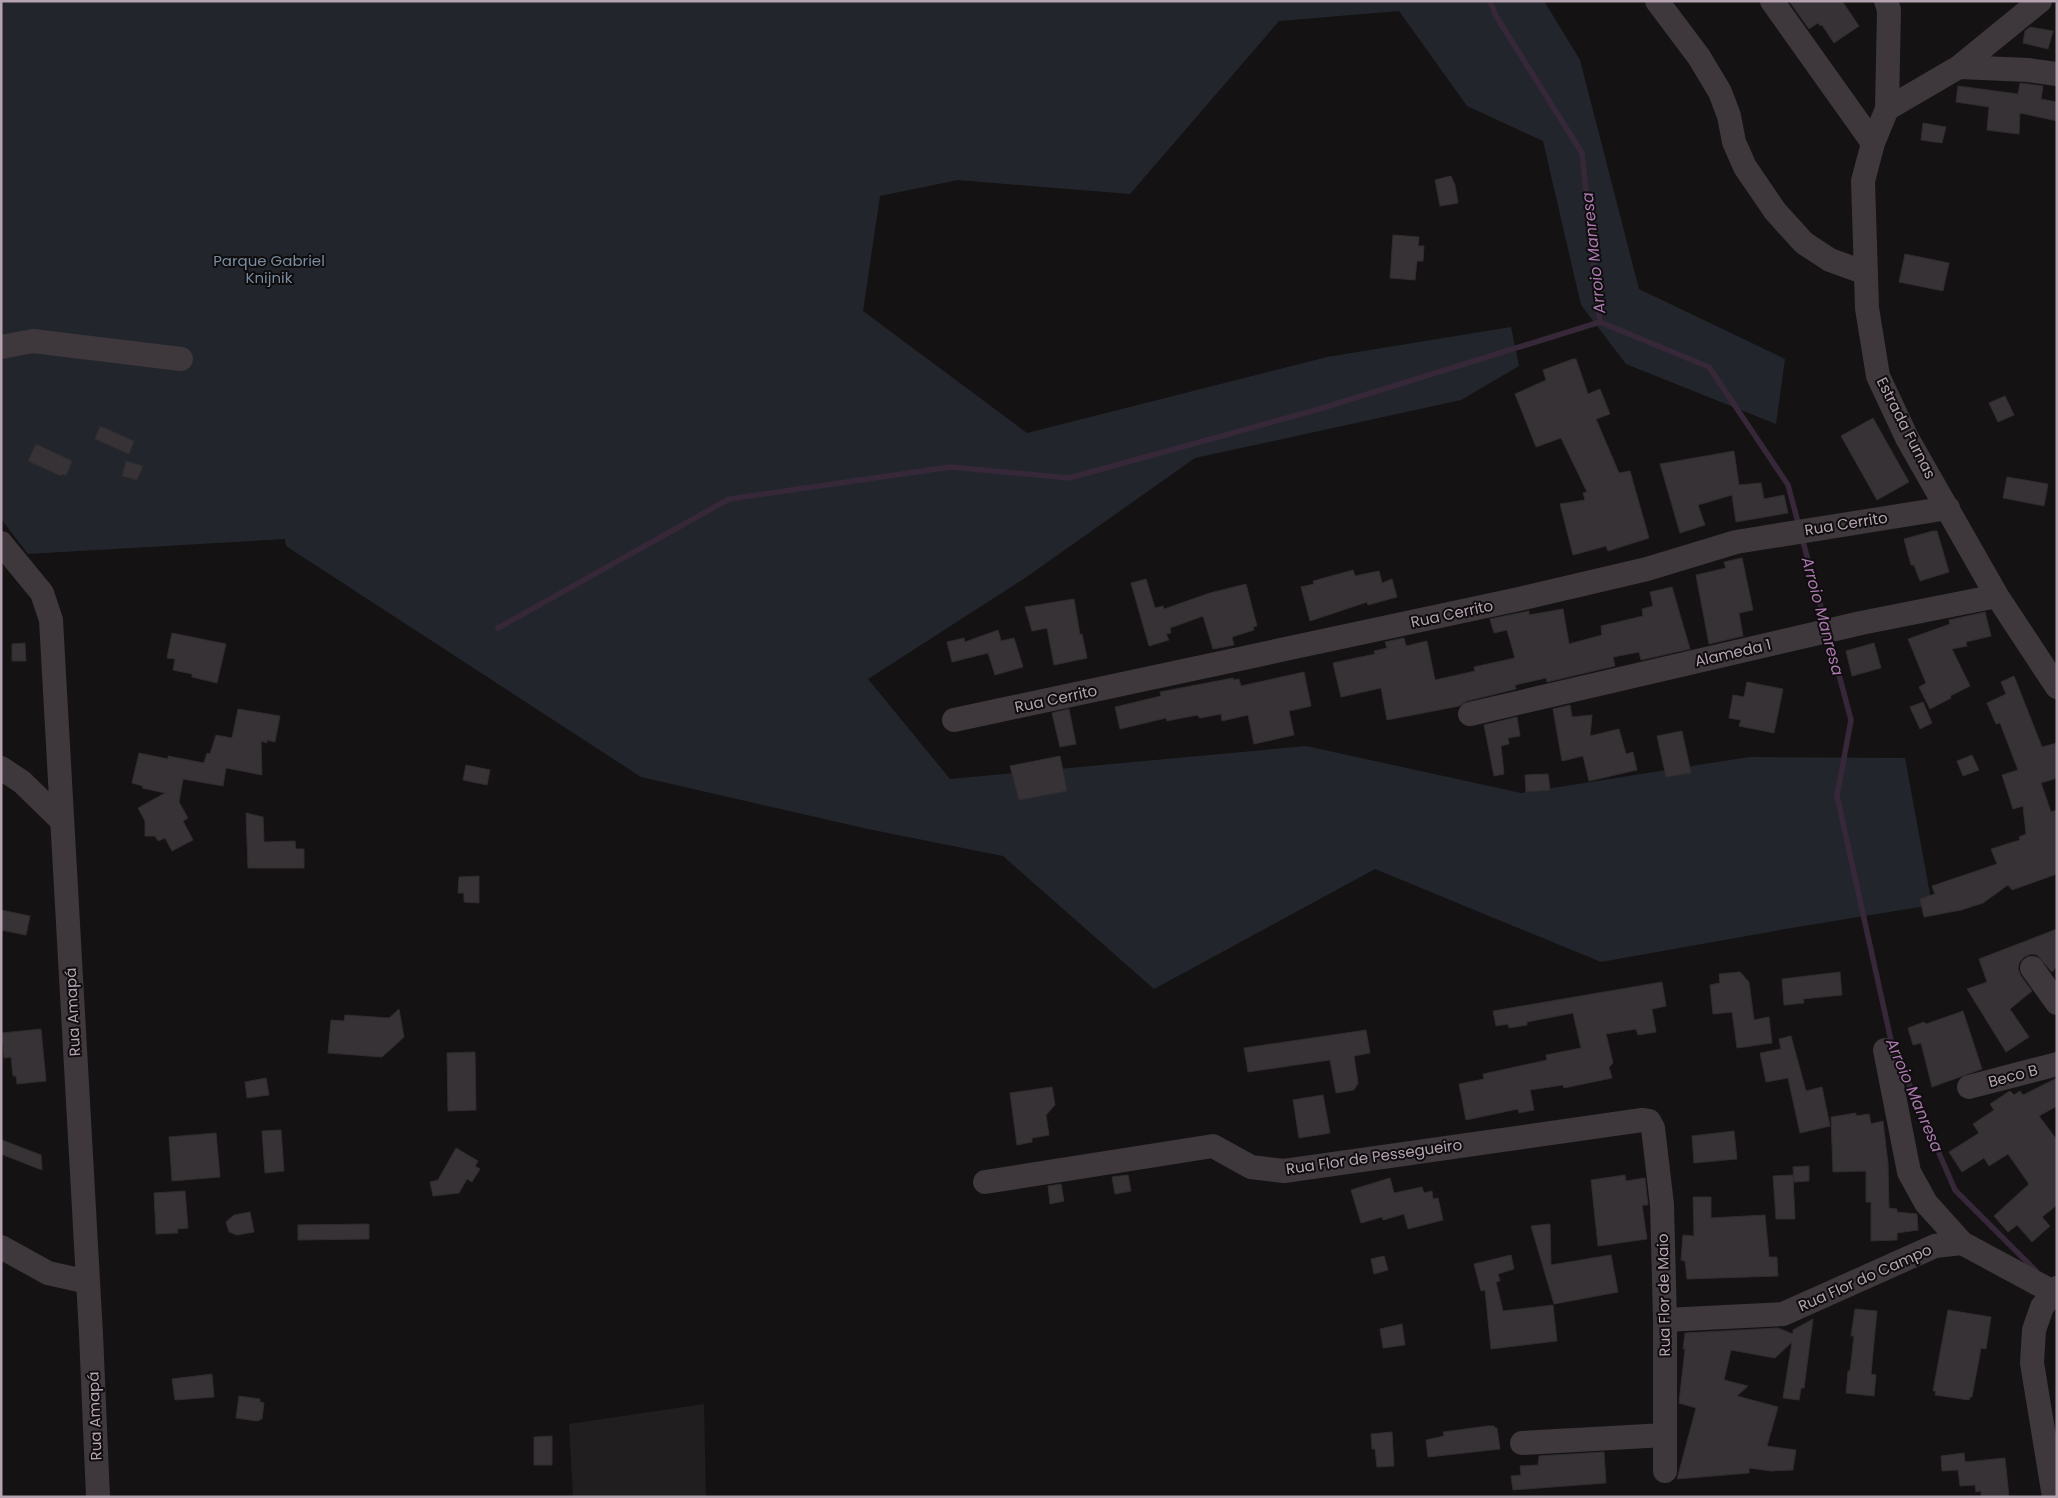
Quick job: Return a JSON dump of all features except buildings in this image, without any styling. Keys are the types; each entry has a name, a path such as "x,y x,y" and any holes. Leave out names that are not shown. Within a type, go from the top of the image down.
{"street":[{"path":"1656,1 1699,57 1720,92 1729,116 1734,142 1745,167 1775,211 1804,243 1830,260 1866,273"},
{"path":"1772,1 1873,143"},
{"name":"Estrada Furnas","path":"1886,1 1888,10 1886,109 1873,143 1863,181 1868,308 1878,376 1907,438 1997,596 2057,687"},
{"path":"1886,109 1959,66 2040,1"},
{"path":"1959,66 2028,70 2057,74"},
{"path":"1,347 33,341 181,360"},
{"name":"Rua Cerrito","path":"954,720 1519,599 1647,569 1736,542 1948,508"},
{"name":"Rua Amapá","path":"1,543 42,593 51,620 88,1282 98,1497"},
{"name":"Alameda 1","path":"1470,714 1861,623 1997,596"},
{"path":"1,768 22,782 62,821"},
{"path":"2032,968 2057,1003"},
{"path":"1885,1050 1909,1172 1926,1203 1962,1243 2055,1290 2042,1307 2034,1330 2032,1362 2041,1407 2054,1497"},
{"name":"Beco B","path":"1969,1087 2057,1064"},
{"name":"Rua Flor de Pessegueiro","path":"985,1182 1213,1146 1251,1166 1284,1170 1649,1121"},
{"name":"Rua Flor de Maio","path":"1649,1121 1653,1128 1662,1205 1665,1320 1665,1471"},
{"name":"Rua Flor do Campo","path":"1665,1320 1782,1314 1935,1246 1962,1243"},
{"path":"1,1247 48,1273 88,1282"},
{"path":"1522,1443 1665,1435"}],"shaded area":[{"path":"704,1404 706,1497 573,1497 569,1424"}],"green space":[{"name":"Parque Gabriel Knijnik","path":"1,1 1544,1 1580,60 1639,289 1785,359 1776,424 1626,364 1581,305 1543,141 1467,106 1399,11 1279,21 1130,194 958,180 880,196 863,311 1027,433 1327,357 1511,327 1519,366 1461,400 1195,458 1025,578 868,679 950,779 1306,746 1521,793 1749,757 1905,758 1932,905 1601,962 1375,869 1154,989 1003,856 868,829 641,777 286,546 285,539 28,554 1,519"}],"waterway":[{"name":"Arroio Manresa","path":"1490,1 1496,16 1582,153 1600,322 1709,367 1788,485 1799,526"},
{"path":"498,628 729,499 950,467 1069,478 1316,410 1600,322"},
{"name":"Arroio Manresa","path":"1802,538 1826,626"},
{"name":"Arroio Manresa","path":"1829,637 1851,720 1837,796 1892,1045"},
{"name":"Arroio Manresa","path":"1897,1056 1955,1190 2036,1271"}]}
